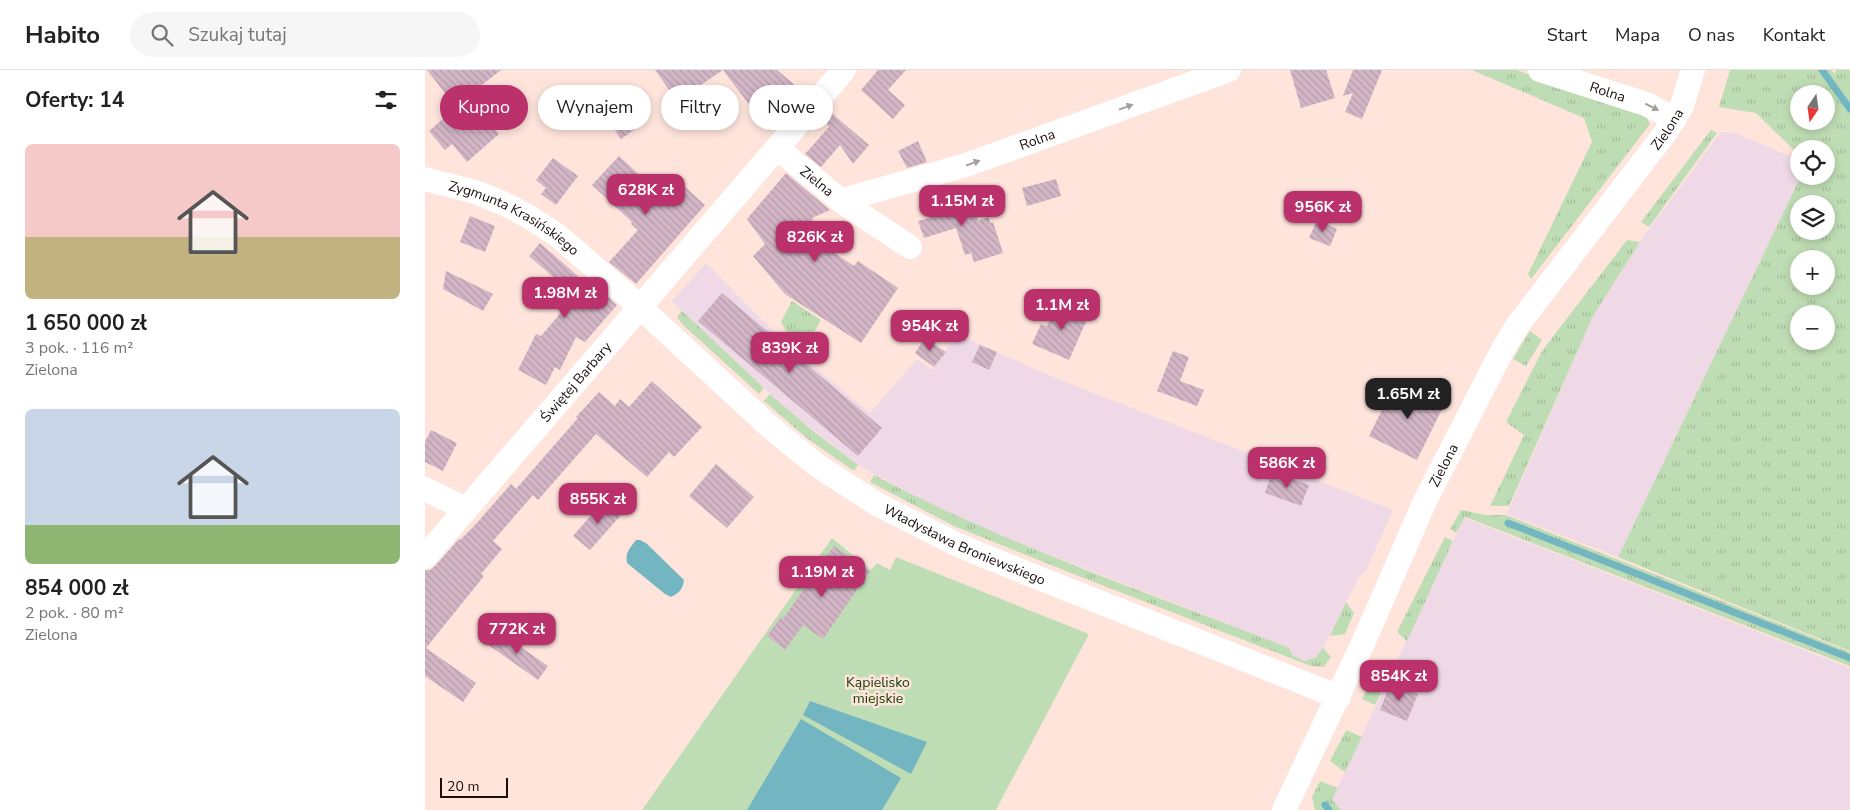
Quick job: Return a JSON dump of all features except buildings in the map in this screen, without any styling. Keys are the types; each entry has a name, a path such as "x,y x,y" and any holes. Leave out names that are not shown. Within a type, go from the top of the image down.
{"street":[{"name":"Świętej Barbary","path":"425,557 844,70"},
{"name":"Rolna","path":"845,204 850,198 966,165 1229,70"},
{"name":"Rolna","path":"1540,70 1646,104 1675,119"},
{"name":"Zielona","path":"1284,810 1339,697 1425,501 1506,344 1517,326 1675,119 1685,97 1693,70"},
{"name":"Zielna","path":"777,148 845,204 910,247"},
{"name":"Zygmunta Krasińskiego","path":"425,179 475,192 503,203 531,218 557,235 640,308"},
{"name":"Władysława Broniewskiego","path":"640,308 769,426 818,466 877,504 950,541 1012,568 1339,697"},
{"path":"425,489 466,509"}],"shaded area":[{"path":"1721,132 1735,133 1790,156 1790,185 1797,185 1792,195 1790,195 1790,199 1618,557 1507,514 1593,316 1644,236"},
{"path":"706,263 782,340 870,413 917,359 932,370 957,334 1055,378 1393,510 1366,570 1359,577 1321,652 1315,658 1304,661 1208,616 996,534 924,501 858,465 793,414 708,337 672,301"},
{"path":"1464,518 1850,668 1850,810 1341,810 1332,799"}],"green space":[{"path":"1472,70 1516,70 1646,116 1650,124 1531,279 1528,274 1592,142 1584,118"},
{"path":"1730,70 1831,70 1835,74 1836,70 1850,70 1850,651 1618,557 1790,199 1790,240 1835,240 1835,195 1792,195 1797,185 1835,185 1835,140 1790,140 1790,146 1756,113 1719,107"},
{"path":"1711,130 1717,133 1649,227 1641,222"},
{"path":"1627,240 1640,242 1593,316 1509,506 1490,506 1524,435 1506,422 1542,351"},
{"path":"792,301 821,320 811,337 792,336 781,322"},
{"path":"682,311 764,388 759,394 683,325 677,317"},
{"path":"1530,331 1542,340 1526,366 1513,359"},
{"path":"770,394 813,431 858,465 854,471 808,439 764,401"},
{"path":"874,475 975,524 1027,546 1289,648 1292,655 1304,661 1315,658 1323,648 1331,657 1324,667 1311,666 1076,575 954,526 870,482"},
{"path":"1461,510 1486,515 1506,515 1850,652 1850,666 1465,517 1456,533 1450,529"},
{"path":"1445,537 1453,541 1407,641 1397,632"},
{"name":"Kąpielisko miejskie","path":"832,538 871,570 877,563 890,570 896,557 1089,634 996,810 642,810"},
{"path":"1346,602 1354,613 1345,634 1330,636"},
{"path":"1378,666 1391,671 1375,705 1362,699"},
{"path":"1346,730 1362,737 1345,772 1330,761"},
{"path":"1320,781 1338,788 1332,799 1341,810 1315,810 1312,797"}],"water":[{"path":"636,540 646,543 684,580 682,588 676,594 671,597 665,594 627,563 627,553"},
{"path":"810,701 927,742 911,774 803,715"},
{"path":"801,719 901,778 882,810 747,810"}],"waterway":[{"path":"1822,70 1850,109"},
{"path":"1508,523 1850,658"},
{"path":"1325,805 1329,810"}]}
